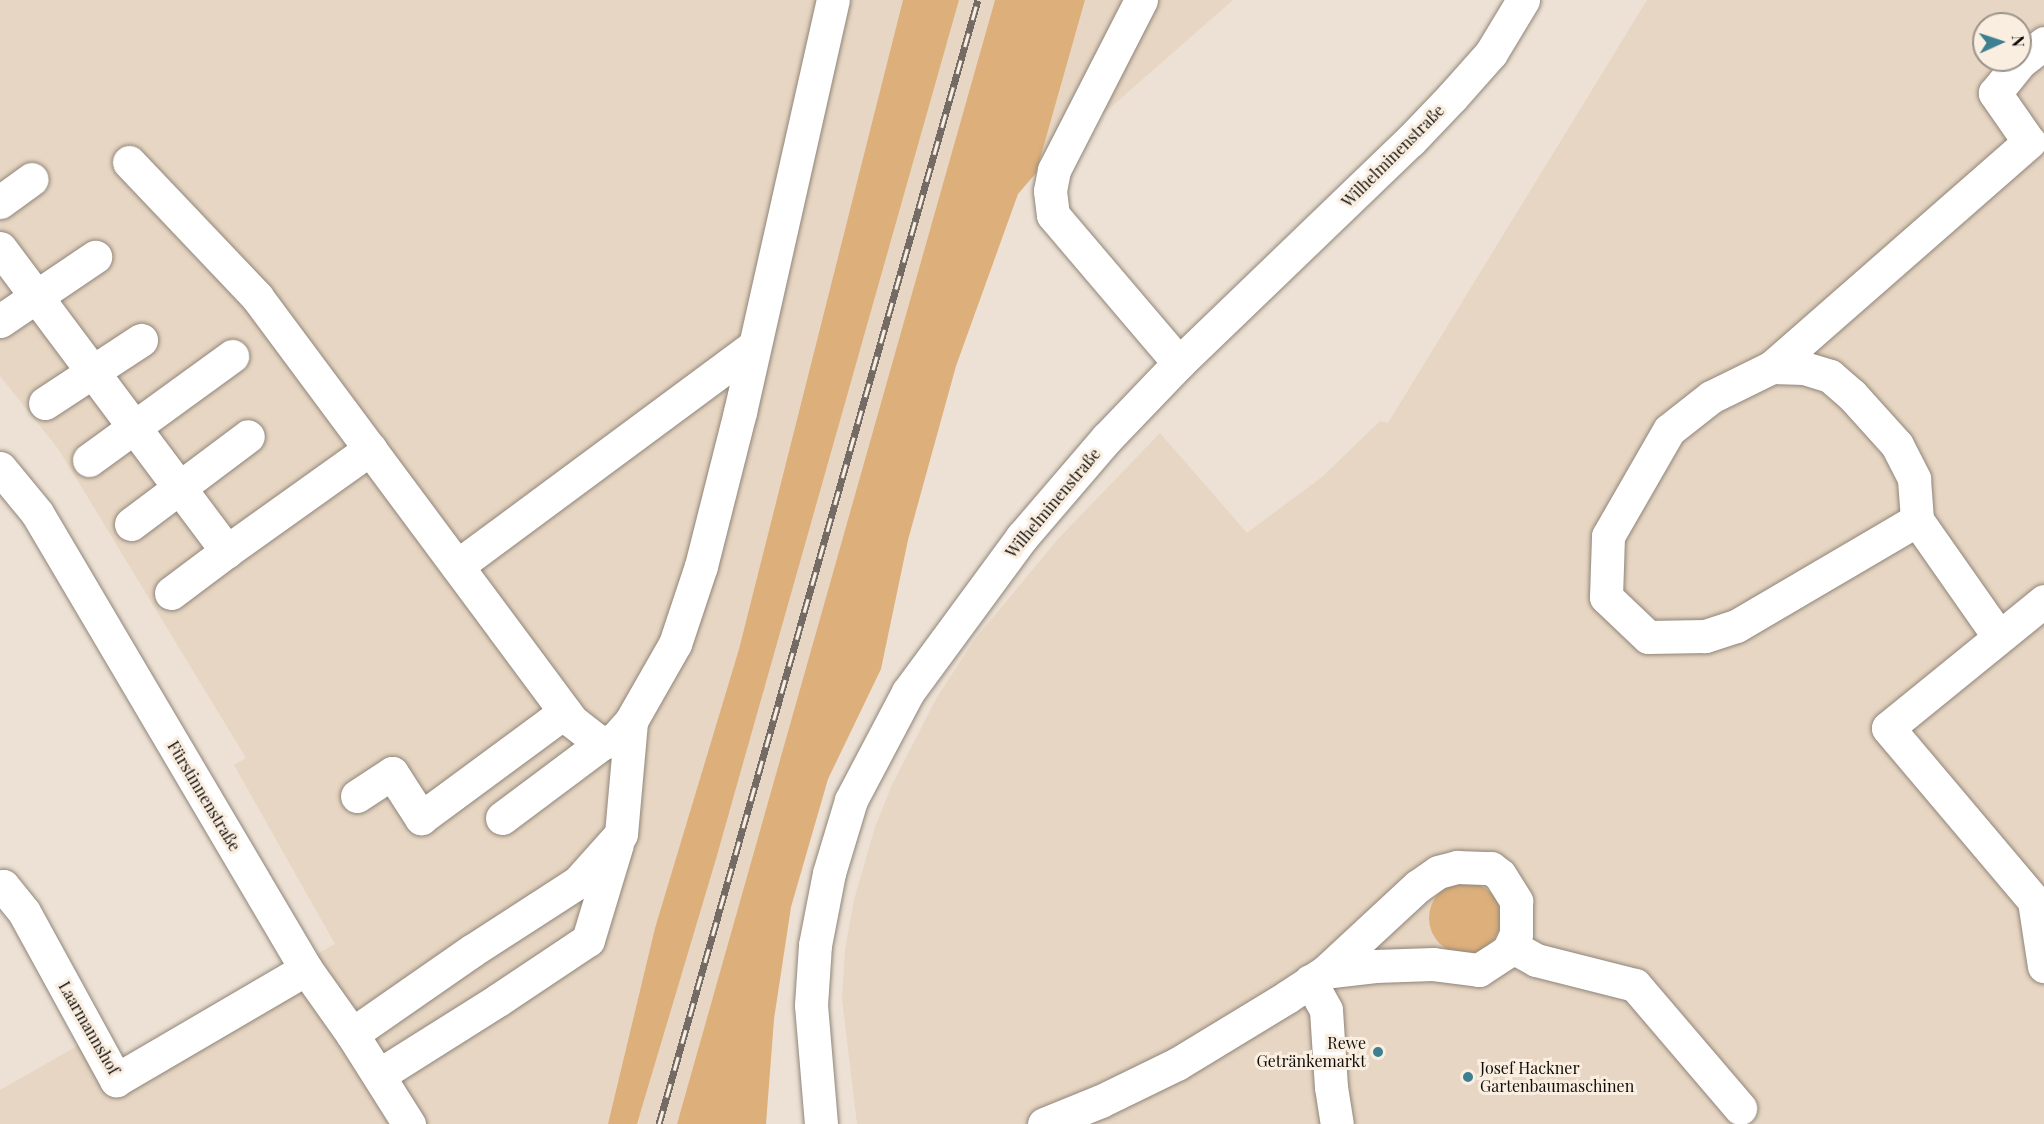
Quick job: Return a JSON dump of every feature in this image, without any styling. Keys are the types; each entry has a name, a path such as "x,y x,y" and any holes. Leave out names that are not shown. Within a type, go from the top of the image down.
{"street":[{"path":"502,818 601,744 615,739 631,721 675,644 701,566 740,412 753,346 833,0"},
{"path":"1141,0 1054,170 1050,190 1053,215 1179,363"},
{"name":"Wilhelminenstraße","path":"821,1124 811,1005 815,945 829,873 851,800 908,692 1022,537 1107,438 1179,363 1410,141 1452,97 1491,53 1522,0"},
{"path":"1917,520 1736,626 1705,636 1648,637 1606,597 1608,536 1669,430 1711,397 1772,367 2037,152 1995,93 2020,62 2044,42"},
{"path":"129,162 257,297 565,712 572,721 601,744"},
{"path":"0,202 32,179"},
{"path":"0,248 227,550"},
{"path":"0,321 95,257"},
{"path":"45,403 141,340"},
{"path":"457,566 753,346"},
{"path":"89,460 232,356"},
{"path":"1772,367 1804,368 1830,376 1852,395 1897,445 1914,479 1917,520 1999,637"},
{"path":"131,524 248,435"},
{"path":"171,593 227,550 370,449"},
{"name":"Fürstinnenstraße","path":"0,468 37,513 306,969 352,1034 409,1124"},
{"path":"2044,601 1888,728 2034,901 2044,966"},
{"path":"357,796 393,773 421,818 565,712"},
{"path":"379,1075 588,940 621,834 629,769 631,721"},
{"path":"352,1034 473,950 578,882 621,834"},
{"path":"1044,1124 1101,1101 1177,1064 1317,976 1418,886 1438,872 1457,867 1491,868 1508,887 1516,901 1516,934 1511,946 1495,962 1479,970 1433,964 1375,966 1317,976"},
{"name":"Laarmannshof","path":"0,886 3,886 24,912 116,1080 306,969"},
{"path":"1511,946 1536,960 1635,985 1740,1107"},
{"path":"1317,976 1326,1010 1336,1124"}],"shaded area":[{"path":"0,0 903,0 739,649 655,928 608,1124 0,1124 0,1090 79,1045 115,1065 335,944 234,765 246,758 59,450 0,376"},
{"path":"903,0 959,0 716,859 637,1124 608,1124 655,928 739,649"},
{"path":"959,0 995,0 677,1124 637,1124 716,859"},
{"path":"995,0 1085,0 1036,173 1018,194 956,366 908,540 881,669 828,779 791,907 774,1019 766,1124 677,1124"},
{"path":"1085,0 1233,0 1036,173"},
{"path":"1647,0 2044,0 2044,1124 857,1124 842,999 845,950 854,900 875,827 892,785 937,697 975,639 1058,539 1160,433 1247,533 1322,477 1380,421 1388,423"},
{"path":"1472,882 1491,892 1499,904 1501,918 1499,932 1491,944 1479,952 1458,954 1439,944 1431,932 1429,911 1439,892 1451,884"}],"railway":[{"path":"659,1124 978,0"}],"place":[{"name":"Rewe Getränkemarkt","path":"1378,1052"},
{"name":"Josef Hackner Gartenbaumaschinen","path":"1468,1077"}]}
